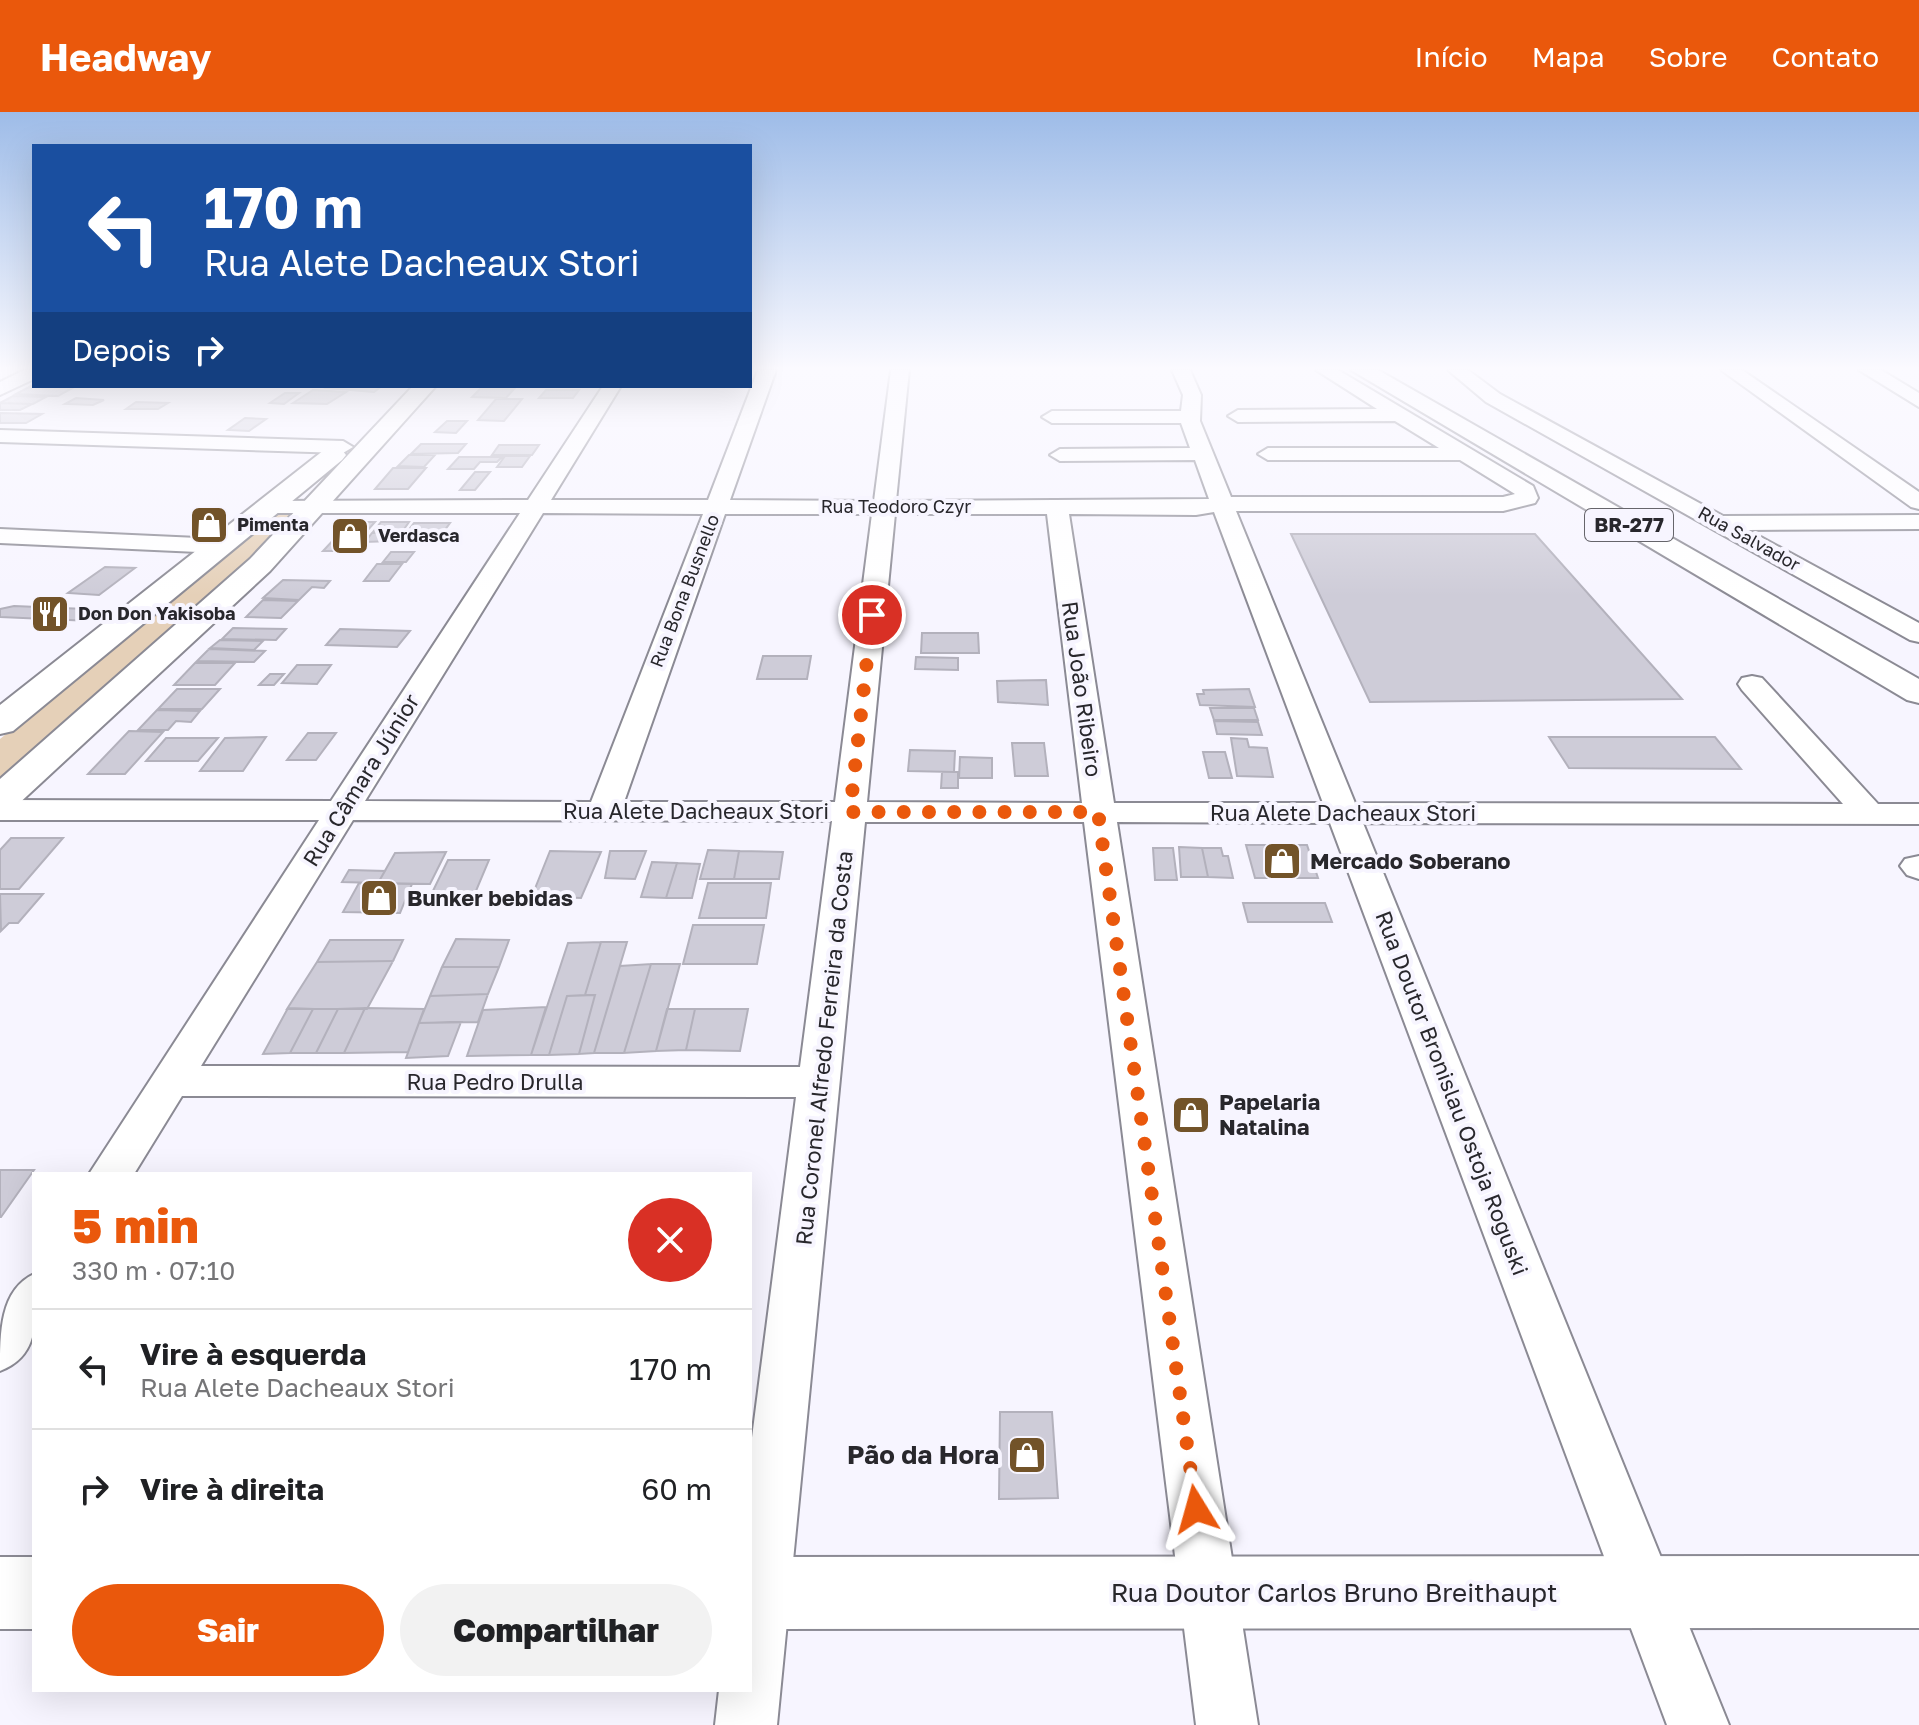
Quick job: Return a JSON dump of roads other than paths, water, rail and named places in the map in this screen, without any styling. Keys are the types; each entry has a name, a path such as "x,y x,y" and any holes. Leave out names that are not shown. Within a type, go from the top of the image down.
{"main road":[{"path":"0,800 238,587 370,445"},
{"name":"BR-277","path":"1493,445 1913,686"},
{"name":"BR-277","path":"1515,445 1913,686"},
{"path":"0,723 343,447"},
{"name":"Rua Doutor Carlos Bruno Breithaupt","path":"756,1593 1919,1592"},
{"path":"0,1593 32,1593"}],"street":[{"path":"289,445 343,447"},
{"name":"Rua Câmara Júnior","path":"112,1172 574,445"},
{"name":"Rua Bona Busnello","path":"604,811 740,445"},
{"name":"Rua Coronel Alfredo Ferreira da Costa","path":"752,1646 892,445"},
{"name":"Rua Doutor Bronislau Ostoja Roguski","path":"1199,445 1698,1725"},
{"path":"1449,445 1464,454"},
{"name":"Rua Salvador","path":"1578,445 1919,634"},
{"path":"1838,445 1919,502"},
{"path":"1060,455 1202,454"},
{"path":"1268,454 1464,454"},
{"name":"Rua Teodoro Czyr","path":"270,506 1196,508 1222,504 1522,502 1527,498 1525,491 1464,454"},
{"name":"Rua João Ribeiro","path":"1057,508 1227,1725"},
{"path":"1719,523 1919,522"},
{"path":"0,536 220,546"},
{"path":"1752,684 1869,814"},
{"name":"Rua Alete Dacheaux Stori","path":"0,810 1919,814"},
{"name":"Rua Pedro Drulla","path":"169,1081 820,1082"},
{"path":"0,1348 32,1298"},
{"name":"Rua Coronel Alfredo Ferreira da Costa","path":"746,1725 748,1692"}],"place":[{"name":"Pimenta","path":"209,525"},
{"name":"Verdasca","path":"350,536"},
{"name":"Don Don Yakisoba","path":"50,614"},
{"name":"Mercado Soberano","path":"1282,861"},
{"name":"Bunker bebidas","path":"379,898"},
{"name":"Papelaria Natalina","path":"1191,1115"},
{"name":"Pão da Hora","path":"1027,1455"}]}
